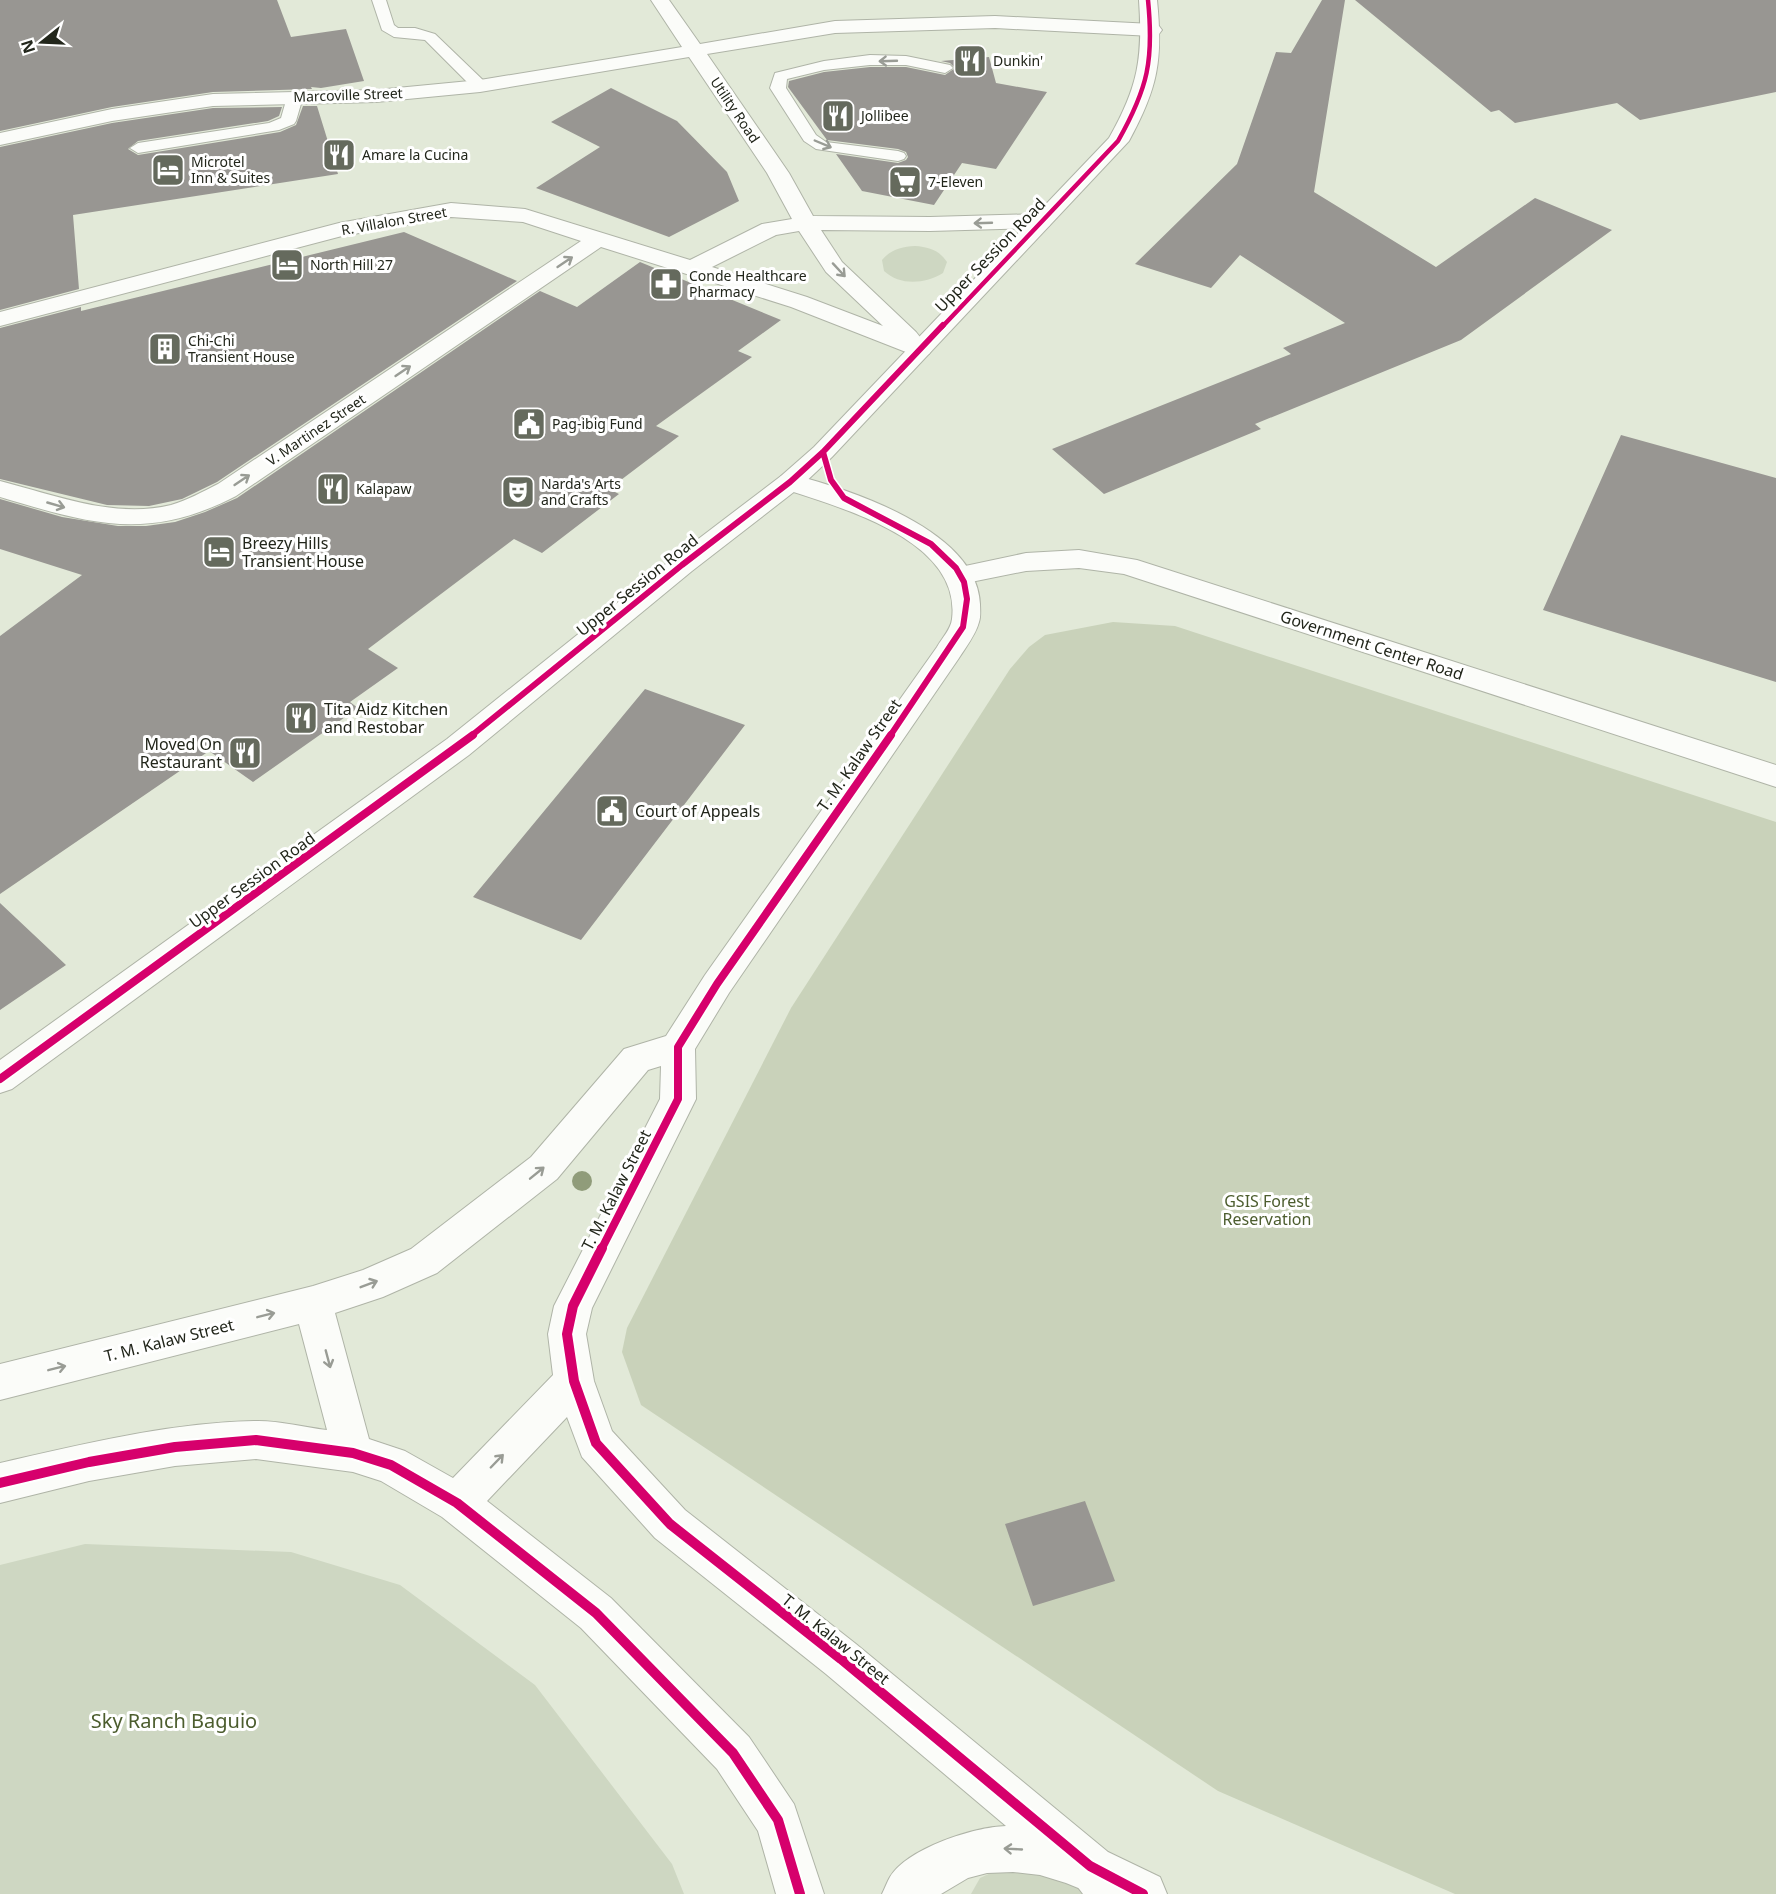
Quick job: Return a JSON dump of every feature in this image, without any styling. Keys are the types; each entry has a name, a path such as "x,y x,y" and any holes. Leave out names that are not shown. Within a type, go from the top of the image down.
{"street":[{"name":"Utility Road","path":"660,0 778,173 805,223 834,267 920,349"},
{"name":"Upper Session Road","path":"0,1079 458,747 682,565 789,482 823,452 1118,141 1136,110 1147,84 1152,58 1152,30 1148,0"},
{"name":"Marcoville Street","path":"0,139 161,106 213,100 403,94 480,86 835,27 995,22 1152,30"},
{"name":"R. Villalon Street","path":"0,320 339,230 451,210 525,216 600,238 799,302 920,349"},
{"path":"695,267 770,229 805,223 930,224 1041,221"},
{"name":"V. Martinez Street","path":"0,489 87,514 127,518 171,513 199,505 246,477 600,238"},
{"name":"T. M. Kalaw Street","path":"823,452 825,470 832,483 851,503"},
{"name":"T. M. Kalaw Street","path":"789,482 851,503 930,541 950,560 961,575 967,597 966,620 949,651 717,984 678,1047 678,1100 573,1306 567,1334 574,1381 596,1443 670,1524 841,1659 1102,1880"},
{"name":"Government Center Road","path":"961,575 1026,562 1078,559 1127,566 1776,776"},
{"name":"T. M. Kalaw Street","path":"0,1382 314,1303 370,1285 424,1261 544,1168 636,1059 678,1047"},
{"path":"314,1303 353,1453"},
{"path":"457,1503 574,1381"},
{"path":"0,1483 89,1462 175,1447 256,1440 353,1453 391,1465 457,1503 596,1613 733,1753 778,1820 800,1894"},
{"path":"906,1894 912,1886 950,1860 992,1848 1036,1850 1102,1880 1143,1894"}],"lane":[{"path":"379,0 387,27 394,32 415,33 430,37 480,86"},
{"path":"898,156 822,146 810,138 778,87 780,76 797,70 857,62 899,60 945,68"},
{"path":"138,148 273,127 288,121 295,97"}],"green space":[{"path":"915,246 929,248 941,255 947,262 943,273 936,277 913,282 897,279 884,271 882,260 889,253"},
{"name":"GSIS Forest Reservation","path":"1113,622 1175,626 1776,822 1776,1894 1455,1894 1218,1791 641,1405 622,1352 627,1328 791,1008 1010,669 1029,647 1045,635"},
{"name":"Sky Ranch Baguio","path":"85,1544 291,1552 400,1585 535,1685 672,1864 684,1894 0,1894 0,1565"},
{"path":"1016,1861 1055,1864 1091,1894 971,1894 980,1878"}],"building":[{"path":"0,0 277,0 291,37 346,29 364,81 321,88 311,87 312,89 213,92 112,107 0,131"},
{"path":"1322,0 1345,0 1314,192 1436,267 1535,198 1612,230 1461,340 1255,424 1261,429 1104,494 1052,449 1291,354 1283,348 1345,323 1240,255 1211,288 1135,264 1237,164 1276,52 1291,53"},
{"path":"1355,0 1776,0 1776,92 1640,120 1617,103 1515,123 1499,110 1491,112"},
{"path":"989,57 996,83 1047,92 996,169 962,163 934,205 862,191 836,154 898,163 906,160 908,157 906,152 827,140 788,87 789,81 824,72 870,67 906,67 945,75 955,68 950,63 941,61"},
{"path":"611,88 677,121 727,172 739,201 669,237 536,188 600,147 551,122"},
{"path":"303,106 317,106 338,174 73,215 79,289 0,310 0,147 112,123 213,108 282,107 279,116 268,121 138,141 128,149 138,155 280,132 296,125"},
{"path":"404,232 517,281 217,482 182,499 149,506 107,505 0,479 0,328 81,307 81,311"},
{"path":"640,262 781,320 738,351 752,357 656,426 679,436 609,489 619,494 542,553 514,539 368,649 398,668 350,702 358,708 253,782 209,751 0,894 0,636 82,575 0,549 0,499 62,517 118,526 146,526 175,522 205,512 237,498 540,291 577,307"},
{"path":"1621,435 1776,478 1776,682 1543,610"},
{"name":"Court of Appeals","path":"645,689 745,725 581,940 473,897"},
{"path":"0,903 66,965 0,1010"},
{"path":"1085,1501 1115,1581 1033,1606 1005,1524"}],"cycle path":[{"path":"0,1079 458,747 682,565 790,482 823,452 1118,141 1137,105 1148,74 1151,41 1148,0"},
{"path":"823,452 831,480 844,498 931,544 956,568 964,582 967,599 965,623 949,651 717,984 678,1047 678,1099 573,1306 567,1334 574,1381 596,1443 670,1524 841,1659 1090,1866 1143,1894"},
{"path":"0,1483 89,1462 175,1447 256,1440 353,1453 391,1465 457,1503 596,1613 733,1753 778,1820 800,1894"}],"place":[{"name":"Dunkin'","path":"970,61"},
{"name":"Jollibee","path":"838,116"},
{"name":"Amare la Cucina","path":"339,155"},
{"name":"Microtel Inn & Suites","path":"168,170"},
{"name":"7-Eleven","path":"905,182"},
{"name":"North Hill 27","path":"287,265"},
{"name":"Conde Healthcare Pharmacy","path":"666,284"},
{"name":"Chi-Chi Transient House","path":"165,349"},
{"name":"Pag-ibig Fund","path":"529,424"},
{"name":"Kalapaw","path":"333,489"},
{"name":"Narda's Arts and Crafts","path":"518,492"},
{"name":"Breezy Hills Transient House","path":"219,552"},
{"name":"Tita Aidz Kitchen and Restobar","path":"301,718"},
{"name":"Moved On Restaurant","path":"245,753"},
{"name":"Court of Appeals","path":"612,811"}]}
